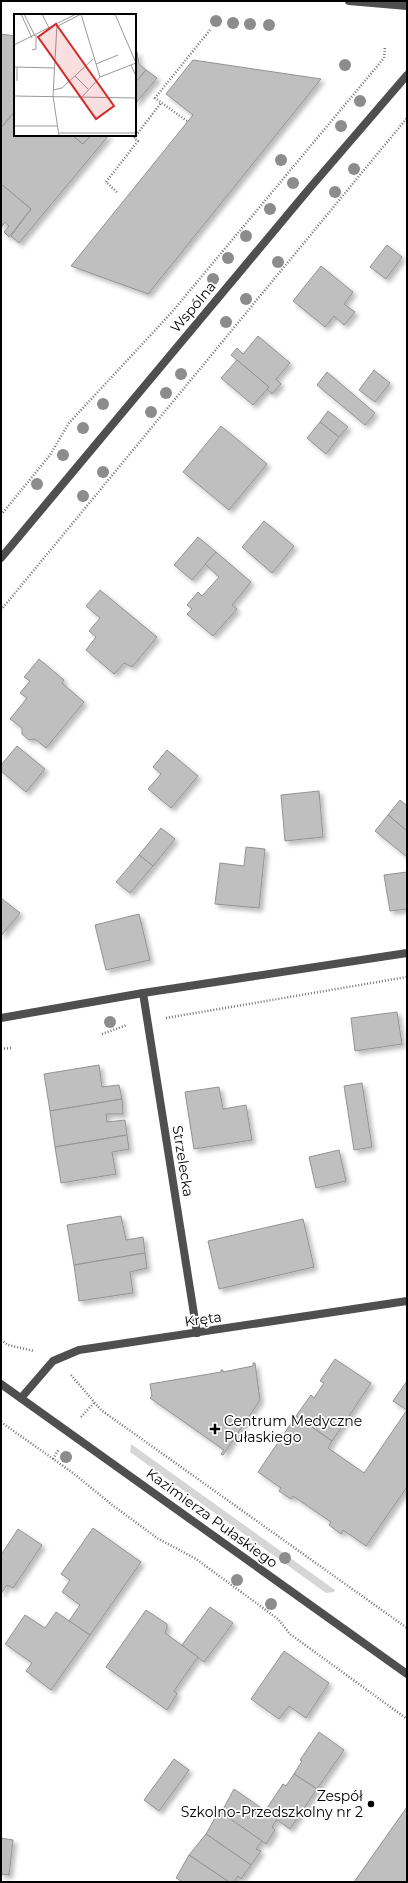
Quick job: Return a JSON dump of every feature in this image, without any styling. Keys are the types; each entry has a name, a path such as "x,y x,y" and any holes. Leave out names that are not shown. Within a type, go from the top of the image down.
{"street":[{"path":"349,1 407,6"},
{"name":"Wspólna","path":"1,558 309,189 407,75"},
{"path":"1,1018 143,993 407,953"},
{"name":"Strzelecka","path":"143,993 197,1333"},
{"name":"Kręta","path":"21,1398 53,1361 79,1350 407,1301"},
{"name":"Kazimierza Pułaskiego","path":"1,1384 407,1674"}],"path":[{"path":"187,121 155,98 210,30"},
{"path":"1,515 50,455 69,424 172,312 384,58 385,46"},
{"path":"136,135 161,102"},
{"path":"1,610 407,118"},
{"path":"117,192 106,182 138,141 134,138 136,136"},
{"path":"164,1018 407,977"},
{"path":"102,1034 129,1025"},
{"path":"1,1049 11,1048"},
{"path":"1,1340 8,1345 36,1351"},
{"path":"72,1376 101,1410 407,1628"},
{"path":"80,1419 94,1403"},
{"path":"1,1422 53,1459 157,1538 196,1560 278,1619 290,1634 407,1719"},
{"path":"53,1459 61,1447"}],"shaded area":[{"path":"131,1444 335,1590 334,1592 326,1593 130,1452"}],"building":[{"path":"1,34 14,36 14,112 1,128"},
{"path":"136,52 139,64 146,70 136,82"},
{"path":"193,60 321,79 148,294 71,266 193,115 166,94"},
{"path":"146,70 157,78 136,103 136,82"},
{"path":"14,112 14,136 73,136 83,144 90,136 108,136 19,243 11,236 31,209 1,184 1,128"},
{"path":"73,136 90,136 83,144"},
{"path":"1,184 31,209 9,237 4,232 9,226 5,222 1,228"},
{"path":"387,245 402,257 386,279 370,267"},
{"path":"321,266 353,292 344,304 355,312 344,325 334,316 325,327 293,301"},
{"path":"258,336 290,363 276,379 281,384 272,394 267,389 269,387 231,355 237,348 243,354"},
{"path":"237,360 269,387 253,405 221,378"},
{"path":"374,370 390,383 375,402 359,390"},
{"path":"327,372 375,413 365,425 317,385"},
{"path":"328,411 348,427 339,437 320,422"},
{"path":"320,422 339,437 326,454 307,438"},
{"path":"221,426 267,464 229,510 183,472"},
{"path":"264,521 294,546 272,573 242,547"},
{"path":"198,537 216,552 192,580 174,565"},
{"path":"216,552 251,582 232,605 237,609 213,636 187,614 192,609 187,605 198,592 202,596 219,577 205,564"},
{"path":"100,590 157,637 132,667 124,663 114,674 86,650 96,637 89,631 100,618 86,606"},
{"path":"39,659 64,680 62,683 84,702 46,748 35,739 29,740 22,734 22,728 10,719 27,698 20,693 30,681 24,677"},
{"path":"17,746 45,769 26,792 1,771 1,765"},
{"path":"167,750 198,776 171,808 148,789 161,774 153,767"},
{"path":"319,791 323,837 285,841 281,795"},
{"path":"400,800 407,806 407,831 388,815"},
{"path":"388,815 407,831 407,857 375,831"},
{"path":"161,828 175,839 153,866 139,855"},
{"path":"246,847 265,849 259,908 215,904 220,863 244,866"},
{"path":"139,855 153,866 130,893 116,882"},
{"path":"407,872 407,909 390,911 384,875"},
{"path":"1,898 20,913 1,936"},
{"path":"139,914 150,960 106,970 95,925"},
{"path":"397,1012 402,1044 355,1051 351,1018"},
{"path":"99,1065 102,1087 119,1085 122,1099 50,1111 44,1074"},
{"path":"362,1083 372,1147 354,1150 344,1086"},
{"path":"219,1087 223,1109 246,1105 252,1140 194,1149 185,1092"},
{"path":"122,1099 123,1114 106,1114 107,1122 125,1120 127,1135 55,1147 50,1111"},
{"path":"127,1135 129,1149 112,1152 116,1174 61,1183 55,1147"},
{"path":"339,1150 346,1181 316,1188 309,1157"},
{"path":"121,1216 126,1240 143,1237 145,1253 74,1265 67,1225"},
{"path":"303,1219 314,1267 219,1289 208,1241"},
{"path":"145,1253 147,1268 130,1272 133,1293 79,1301 74,1265"},
{"path":"335,1359 371,1383 347,1419 344,1420 345,1422 332,1441 296,1416 311,1395 314,1398 324,1383 320,1381"},
{"path":"253,1363 255,1363 260,1400 223,1455 221,1454 224,1450 150,1398 152,1396 150,1384 221,1372 221,1370 223,1370 223,1372 253,1366"},
{"path":"407,1381 407,1410 393,1401"},
{"path":"407,1410 407,1487 366,1546 343,1530 341,1534 329,1525 331,1522 293,1496 291,1499 279,1491 281,1488 258,1472 296,1416 332,1441 328,1448 364,1473"},
{"path":"93,1528 141,1562 90,1635 69,1621 80,1605 62,1592 70,1580 61,1574"},
{"path":"18,1529 42,1545 13,1588 7,1585 1,1594 1,1555"},
{"path":"210,1607 233,1623 204,1662 182,1645"},
{"path":"146,1610 167,1624 165,1633 198,1657 174,1691 177,1694 167,1710 106,1667"},
{"path":"56,1612 90,1635 51,1690 26,1671 32,1663 5,1644 25,1615 45,1628"},
{"path":"284,1651 329,1683 306,1718 289,1706 279,1719 251,1699"},
{"path":"319,1732 344,1750 317,1789 294,1774 302,1761 300,1760"},
{"path":"174,1759 189,1770 159,1811 144,1800"},
{"path":"294,1774 317,1789 290,1829 265,1811 283,1784 286,1786"},
{"path":"234,1789 277,1819 272,1827 275,1830 266,1844 221,1813"},
{"path":"407,1807 407,1882 354,1882"},
{"path":"219,1811 262,1841 256,1849 261,1851 251,1865 206,1834"},
{"path":"206,1834 251,1865 241,1879 238,1876 234,1882 229,1882 189,1855"},
{"path":"1,1838 13,1840 9,1875 1,1874"},
{"path":"189,1855 229,1882 183,1882 176,1878"}],"place":[{"name":"Centrum Medyczne Pułaskiego","path":"215,1429"},
{"name":"Zespół Szkolno-Przedszkolny nr 2","path":"371,1804"}]}
